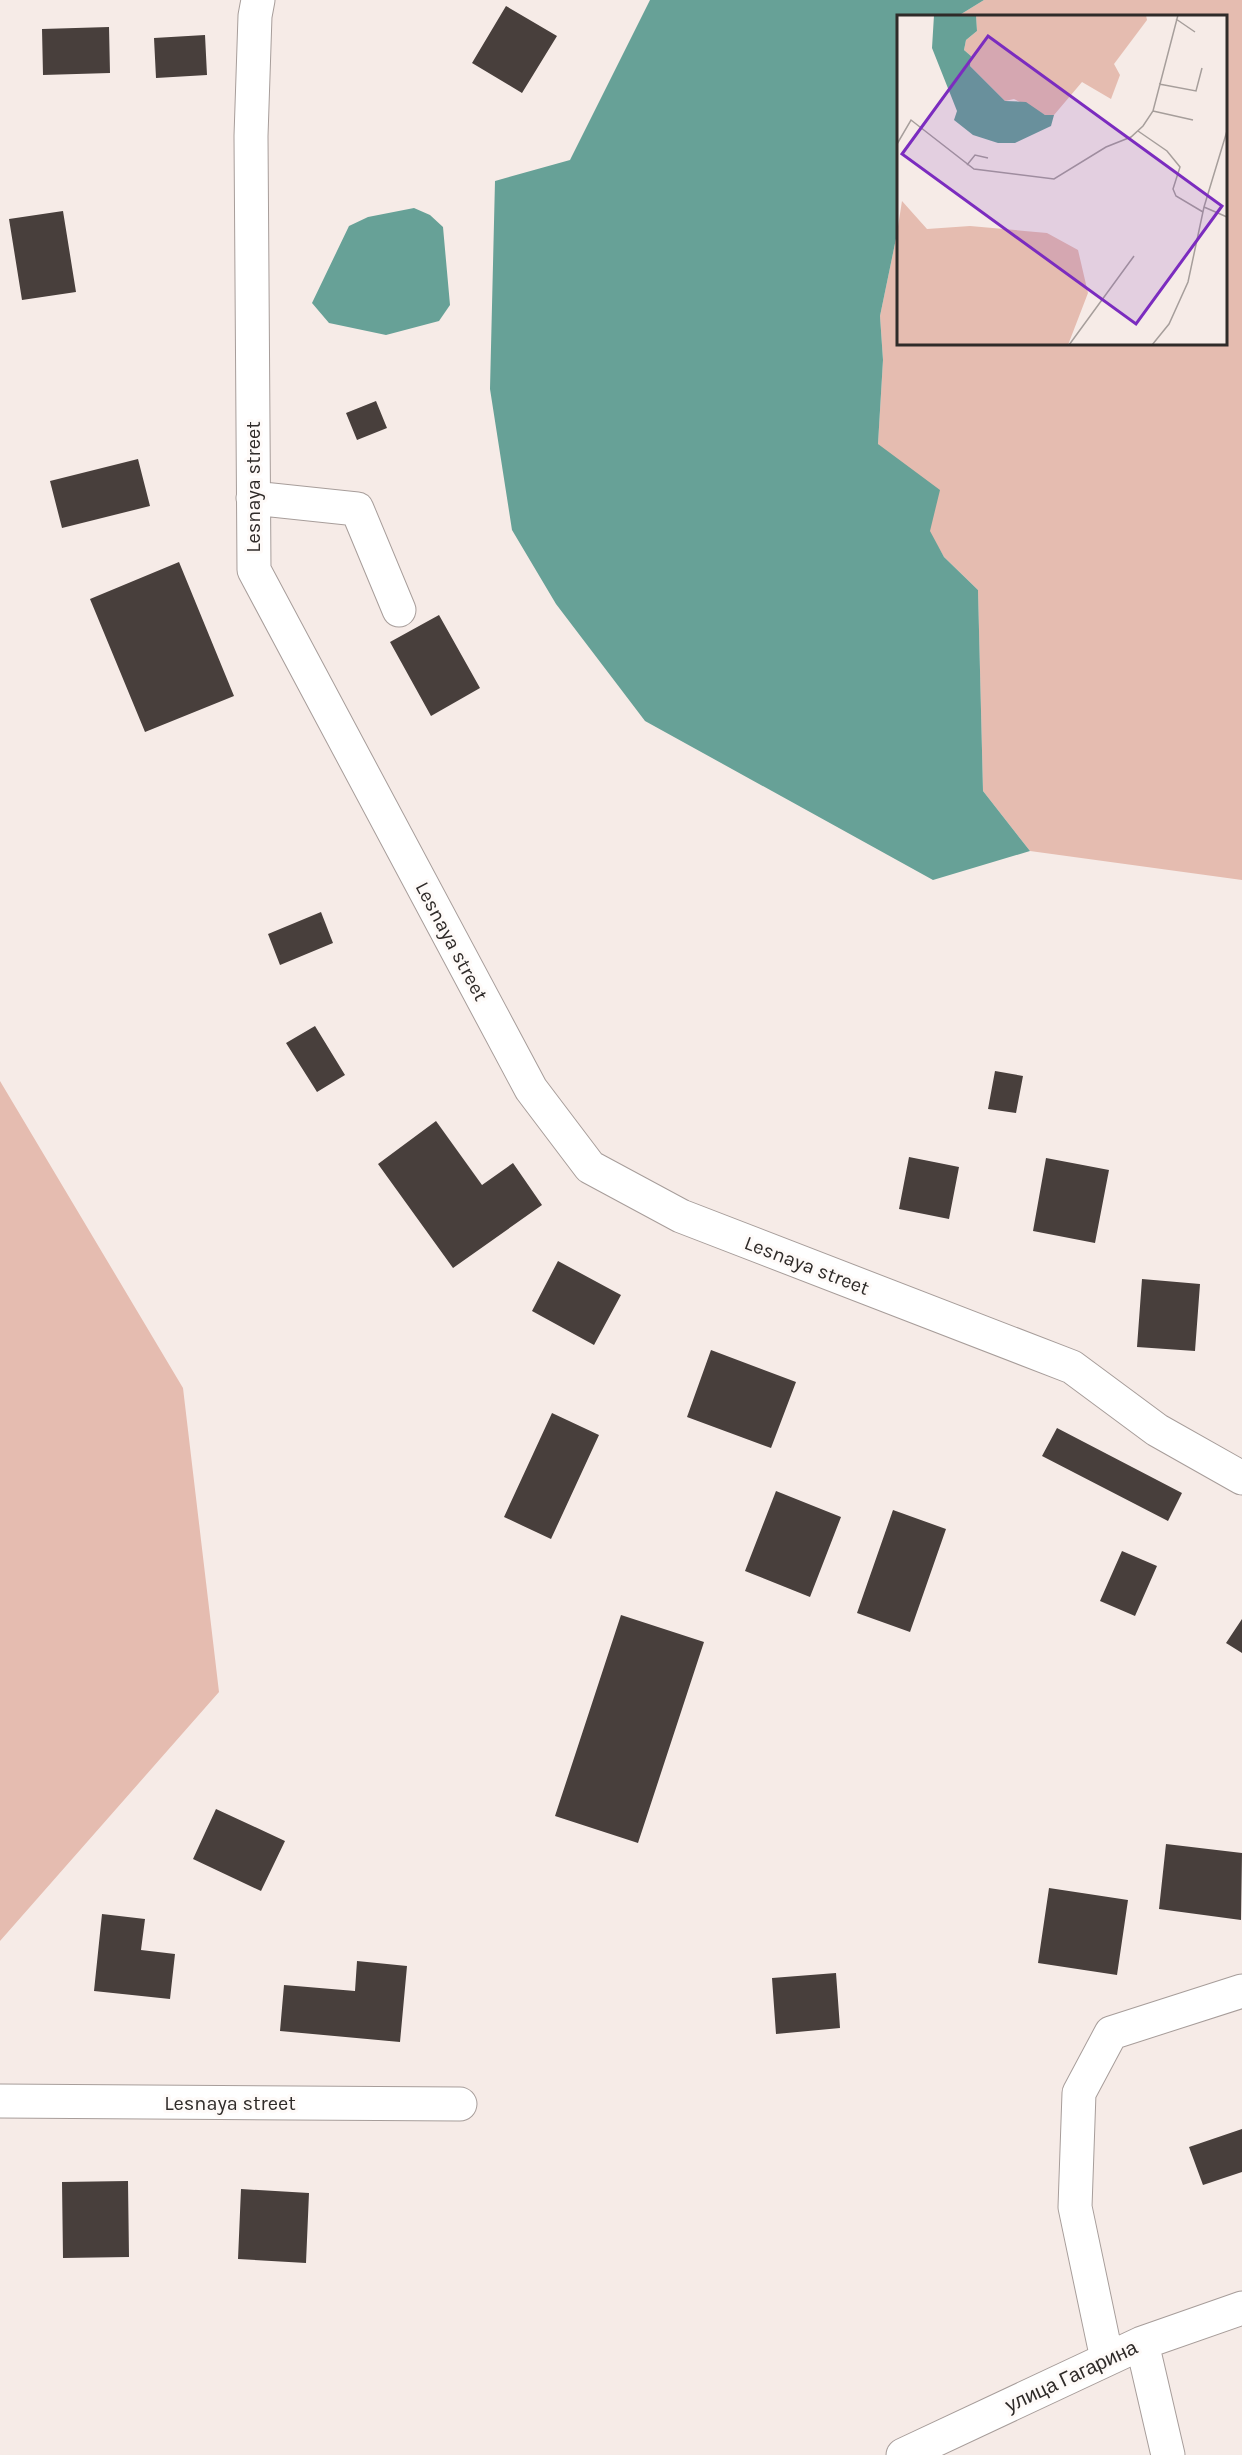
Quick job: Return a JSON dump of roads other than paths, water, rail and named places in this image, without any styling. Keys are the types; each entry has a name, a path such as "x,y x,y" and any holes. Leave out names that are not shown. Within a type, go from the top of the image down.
{"street":[{"name":"Lesnaya street","path":"258,0 255,16 251,136 254,570 531,1089 590,1167 681,1216 1072,1367 1157,1430 1242,1478"},
{"path":"253,498 357,509 399,609"},
{"path":"1107,2359 1075,2207 1079,2092 1112,2033 1242,1990"},
{"name":"Lesnaya street","path":"0,2101 460,2104"},
{"name":"улица Гагарина","path":"903,2455 1142,2343 1242,2308"},
{"path":"1142,2343 1168,2455"}],"water":[{"path":"650,0 984,0 960,15 897,15 897,234 880,316 883,360 878,444 940,490 930,531 944,557 978,590 983,791 1030,851 933,880 645,721 556,604 512,530 490,389 495,181 570,160"},
{"path":"414,208 430,215 443,227 450,305 439,321 386,335 329,323 312,303 349,226 368,217"}]}
